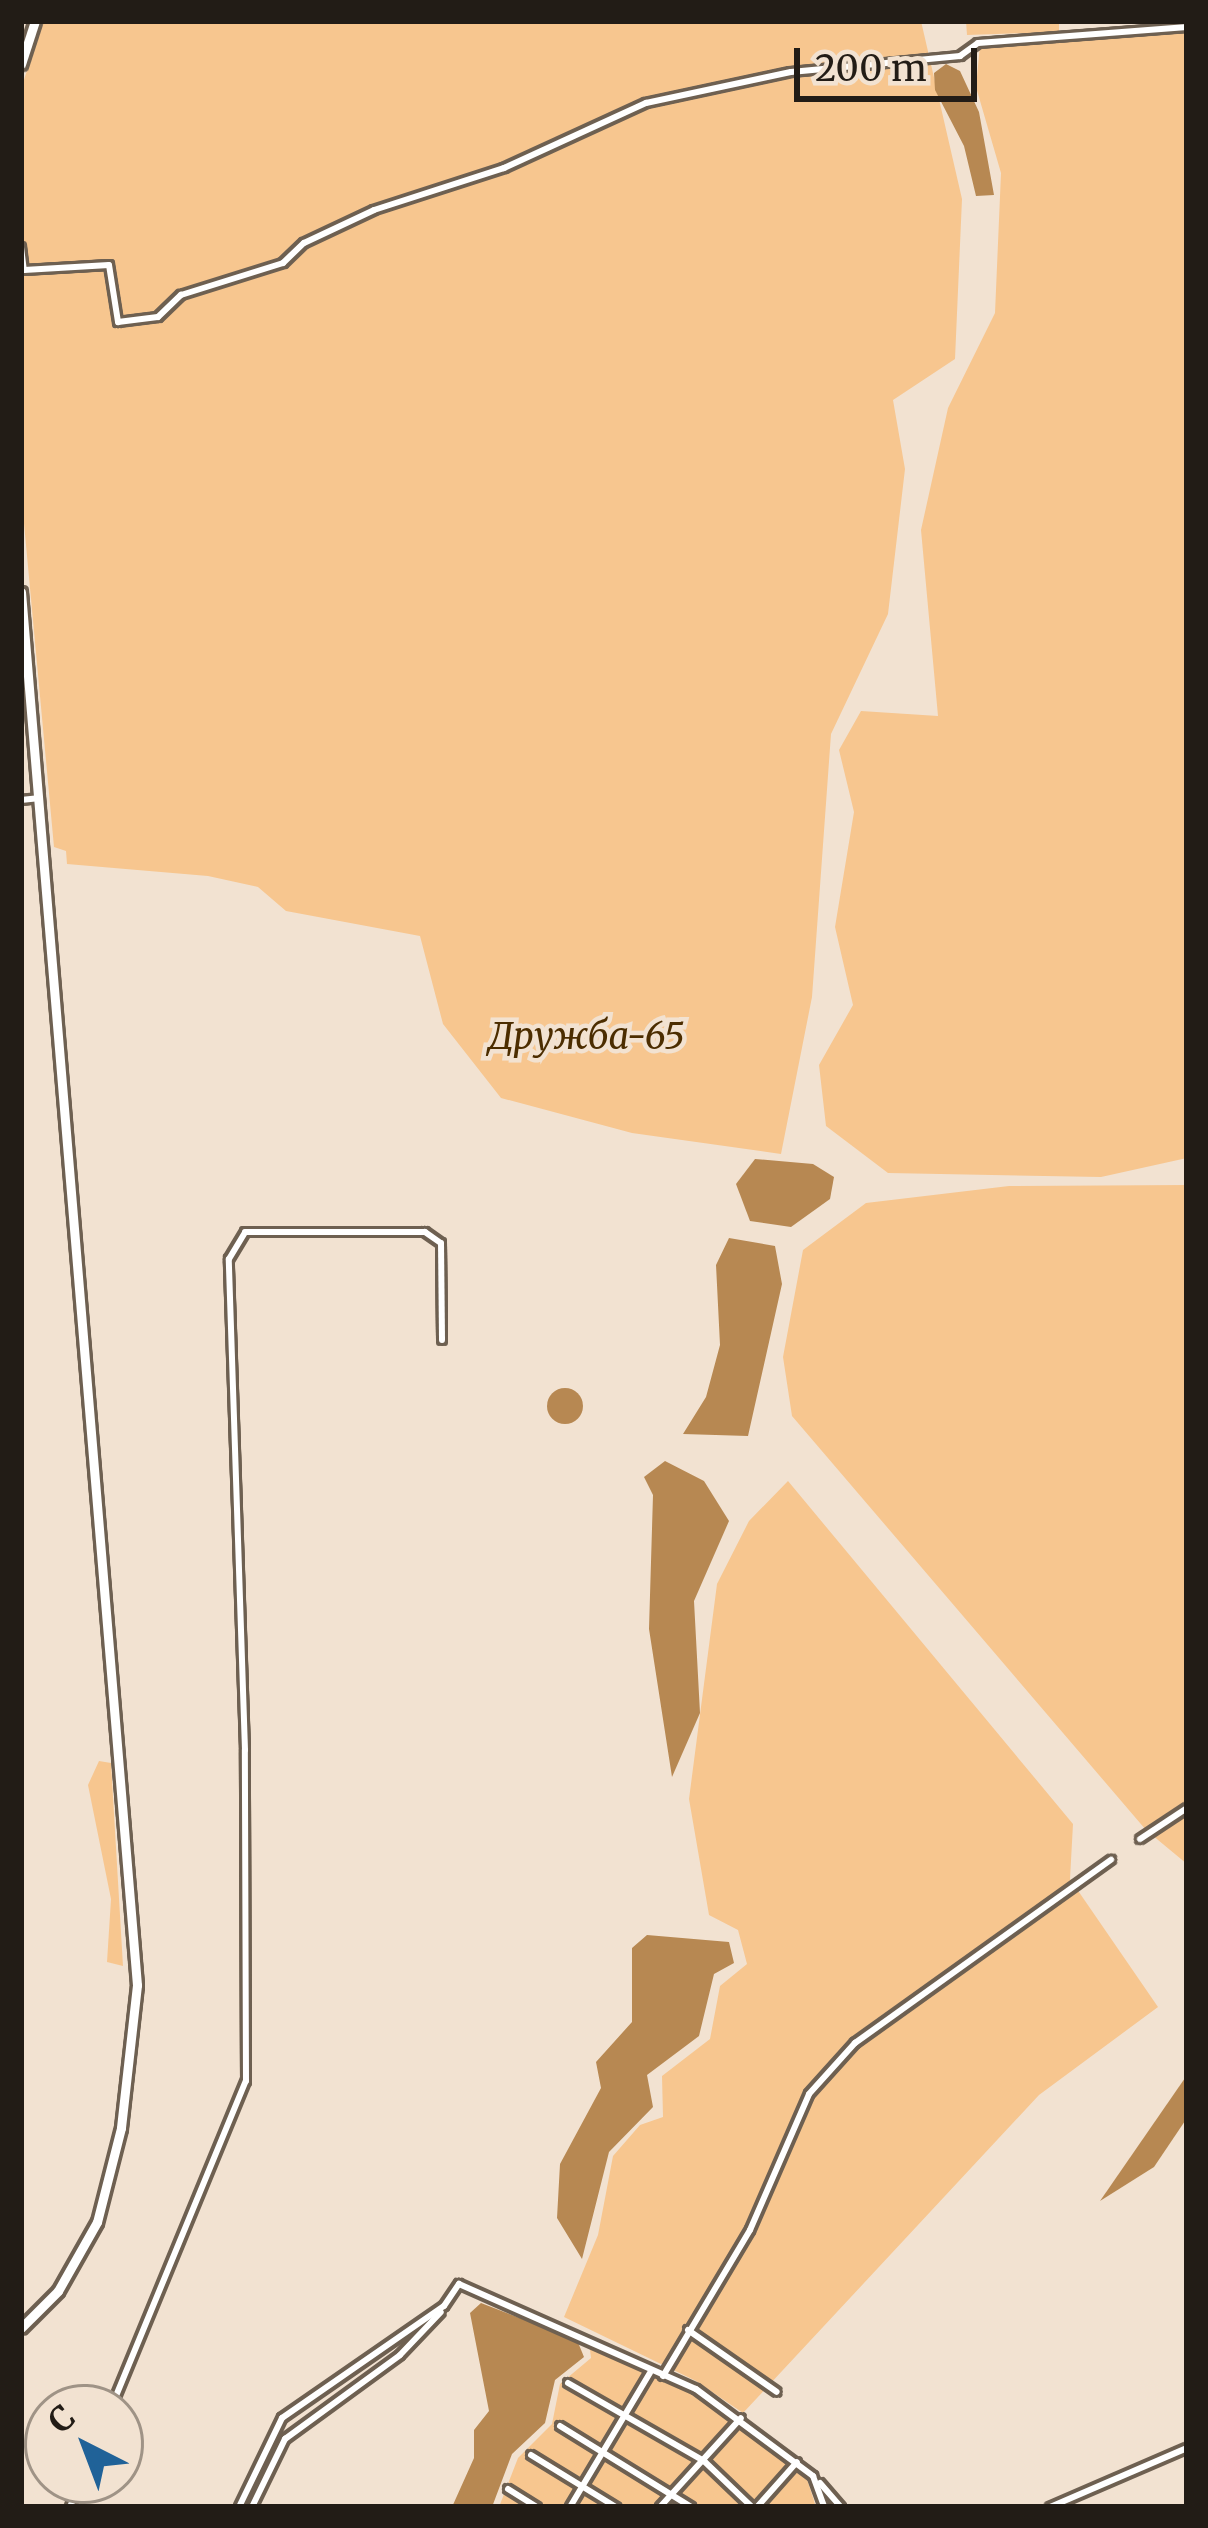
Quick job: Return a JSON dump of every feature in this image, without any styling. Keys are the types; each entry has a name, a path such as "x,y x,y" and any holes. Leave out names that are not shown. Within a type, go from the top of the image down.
{"main road":[{"path":"21,64 35,21"},
{"path":"21,592 135,1926 133,2052 97,2222 58,2291 21,2328"}],"street":[{"path":"21,247 24,270 109,266 118,322 158,317 181,295 283,263 304,243 374,210 504,167 646,103 791,72 960,56 998,40 1187,27"},
{"path":"21,800 40,798"},
{"path":"121,2384 246,2081 245,1750 229,1259 245,1232 425,1232 441,1243 442,1340"},
{"path":"1140,1839 1187,1808"},
{"path":"663,2376 750,2230 802,2104 855,2043 1111,1860"},
{"path":"252,2507 284,2439 400,2355 459,2284 663,2376 741,2418 813,2476 841,2507"},
{"path":"239,2507 283,2418 444,2306"},
{"path":"688,2330 777,2392"},
{"path":"570,2507 650,2373"},
{"path":"568,2383 704,2461 754,2507 797,2462"},
{"path":"660,2507 741,2418"},
{"path":"560,2426 674,2492 691,2507"},
{"path":"1050,2507 1187,2448"},
{"path":"531,2455 616,2507"},
{"path":"813,2476 824,2507"},
{"path":"508,2489 537,2507"}],"green space":[{"name":"Дружба-65","path":"43,21 921,21 962,199 955,359 893,400 905,469 888,614 831,734 812,997 781,1154 632,1133 501,1098 443,1024 420,936 286,911 258,887 208,876 67,864 66,851 54,847 21,491 21,89"},
{"path":"966,21 1059,21 1059,32 967,35"},
{"path":"1150,27 1187,29 1187,1158 1101,1177 888,1173 826,1126 819,1065 853,1005 835,927 854,812 839,750 861,711 938,716 921,530 948,408 995,313 1001,173 976,87 980,45"},
{"path":"1187,1185 1187,1864 1146,1830 792,1416 783,1357 803,1250 866,1203 1009,1186"},
{"path":"788,1481 1073,1824 1070,1879 1158,2007 1039,2095 743,2413 696,2381 564,2317 598,2235 613,2156 640,2125 663,2117 662,2076 710,2039 720,1986 747,1964 738,1930 709,1915 689,1799 717,1584 749,1521"},
{"path":"99,1761 111,1763 123,1966 107,1962 111,1899 88,1785"},
{"path":"589,2342 695,2392 806,2476 816,2507 499,2507 518,2458 552,2424 560,2384 591,2358"}],"shaded area":[{"path":"946,64 960,71 979,112 994,195 976,196 964,146 935,90 934,73"},
{"path":"755,1159 813,1164 834,1177 830,1199 791,1227 750,1221 736,1184"},
{"path":"729,1238 775,1246 782,1284 748,1436 683,1434 706,1397 720,1345 716,1265"},
{"path":"565,1388 578,1393 583,1406 578,1419 565,1424 552,1419 547,1406 552,1393"},
{"path":"665,1461 704,1481 729,1521 694,1601 700,1713 672,1777 649,1629 653,1495 644,1477"},
{"path":"647,1935 729,1942 734,1963 714,1974 699,2036 647,2075 653,2107 609,2152 582,2259 557,2218 560,2164 601,2088 596,2062 632,2022 632,1948"},
{"path":"1185,2078 1187,2118 1154,2167 1100,2201"},
{"path":"481,2303 577,2340 584,2357 555,2380 545,2423 512,2454 492,2507 452,2507 474,2458 474,2430 489,2411 470,2313"}]}
